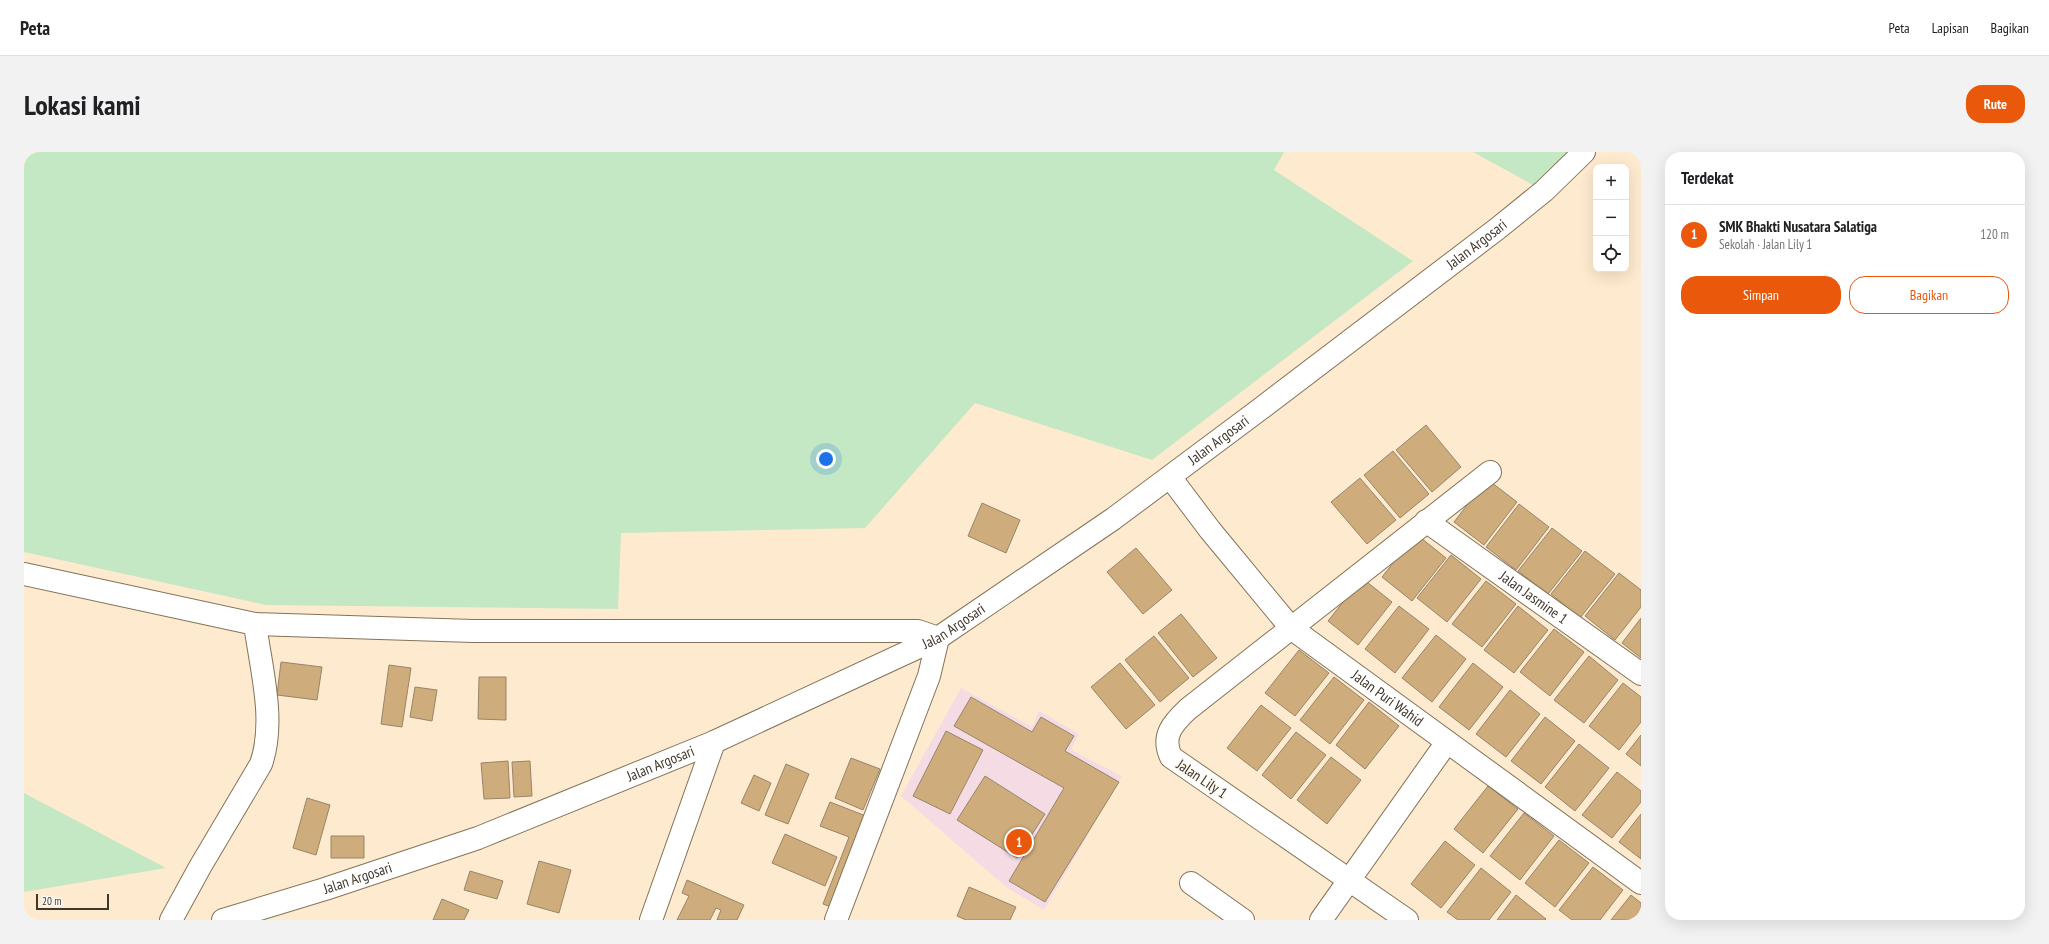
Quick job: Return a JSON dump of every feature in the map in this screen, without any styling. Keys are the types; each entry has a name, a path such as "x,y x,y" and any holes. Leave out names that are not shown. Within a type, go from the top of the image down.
{"street":[{"name":"Jalan Argosari","path":"223,920 325,889 478,838 714,742 938,638 1113,519 1170,477 1497,229 1544,191 1584,152"},
{"path":"1290,628 1490,472"},
{"name":"Jalan Puri Wahid","path":"1170,477 1210,530 1290,628 1641,883"},
{"name":"Jalan Jasmine 1","path":"1426,521 1641,674"},
{"path":"24,574 254,624 473,631 918,631 938,638 929,676 836,920"},
{"path":"171,920 200,867 261,764 267,748 269,725 254,624"},
{"name":"Jalan Lily 1","path":"1290,628 1178,718 1171,728 1167,738 1167,748 1171,757 1407,920"},
{"path":"651,920 714,742"},
{"path":"1321,920 1348,879 1447,742"},
{"path":"1191,882 1243,920"}],"shaded area":[{"path":"961,688 1032,727 1039,711 1079,734 1071,750 1122,776 1044,910 1006,887 901,796"}],"green space":[{"path":"24,152 1284,152 1274,170 1413,261 1152,460 975,403 865,528 621,533 618,609 266,605 24,552"},
{"path":"1473,152 1584,152 1544,191"},
{"path":"24,793 166,868 24,892"}],"building":[{"path":"1426,425 1461,467 1432,492 1396,450"},
{"path":"1393,451 1429,494 1400,518 1364,475"},
{"path":"1360,478 1396,520 1367,544 1331,502"},
{"path":"1487,479 1517,502 1484,545 1454,522"},
{"path":"982,503 1020,520 1006,553 968,536"},
{"path":"1519,504 1549,527 1516,570 1486,547"},
{"path":"1552,528 1582,551 1548,594 1518,571"},
{"path":"1416,534 1446,558 1412,601 1382,577"},
{"path":"1136,548 1172,590 1143,614 1107,572"},
{"path":"1585,551 1615,574 1580,618 1551,594"},
{"path":"1451,555 1481,579 1447,622 1417,598"},
{"path":"1619,573 1641,590 1641,607 1615,640 1585,616"},
{"path":"1362,578 1392,602 1358,645 1328,621"},
{"path":"1486,581 1516,604 1482,647 1452,624"},
{"path":"1399,606 1429,629 1395,673 1365,649"},
{"path":"1518,606 1548,630 1514,673 1484,650"},
{"path":"1181,614 1217,658 1193,677 1158,633"},
{"path":"1641,618 1641,658 1622,643"},
{"path":"1554,629 1584,652 1550,696 1520,672"},
{"path":"1436,635 1466,659 1432,702 1402,678"},
{"path":"1154,636 1189,678 1160,702 1125,660"},
{"path":"1299,650 1329,673 1295,716 1265,693"},
{"path":"1589,656 1618,680 1584,723 1554,700"},
{"path":"281,662 322,667 317,700 277,695"},
{"path":"1120,663 1155,705 1126,729 1091,687"},
{"path":"1473,663 1503,687 1469,730 1439,707"},
{"path":"389,665 411,668 402,727 381,724"},
{"path":"479,677 506,677 506,720 478,719"},
{"path":"1334,677 1364,700 1330,744 1300,720"},
{"path":"1623,683 1641,697 1641,722 1619,750 1589,726"},
{"path":"415,687 437,690 432,721 410,717"},
{"path":"1510,690 1540,714 1506,757 1476,734"},
{"path":"971,697 1032,732 1041,717 1074,736 1065,751 1119,782 1045,902 1009,881 1064,788 954,726"},
{"path":"1369,702 1399,726 1365,769 1336,745"},
{"path":"1261,705 1291,728 1257,771 1227,748"},
{"path":"1545,717 1575,741 1541,784 1511,761"},
{"path":"946,731 983,750 950,814 913,796"},
{"path":"1296,732 1326,755 1291,799 1262,775"},
{"path":"1641,735 1641,766 1626,754"},
{"path":"1579,744 1609,768 1575,811 1545,787"},
{"path":"1331,757 1361,780 1327,824 1297,800"},
{"path":"851,758 880,769 863,810 835,798"},
{"path":"508,761 510,798 484,799 481,763"},
{"path":"530,761 532,796 514,797 512,762"},
{"path":"786,764 809,774 788,824 765,815"},
{"path":"1617,772 1641,791 1641,802 1612,838 1582,815"},
{"path":"754,775 771,783 759,811 741,803"},
{"path":"985,776 1045,814 1017,858 957,820"},
{"path":"1488,786 1518,809 1483,853 1454,829"},
{"path":"307,798 330,805 316,855 293,848"},
{"path":"830,802 871,818 836,909 823,904 849,837 820,826"},
{"path":"1524,813 1554,836 1520,880 1490,856"},
{"path":"1641,814 1641,859 1619,842"},
{"path":"785,834 837,857 825,886 772,863"},
{"path":"331,836 364,836 364,858 331,858"},
{"path":"1559,840 1589,863 1555,907 1525,883"},
{"path":"1445,841 1475,865 1441,908 1411,884"},
{"path":"539,861 571,870 559,913 527,904"},
{"path":"1593,867 1623,890 1600,920 1572,920 1559,910"},
{"path":"1481,868 1511,892 1489,920 1458,920 1447,912"},
{"path":"470,871 503,881 497,899 464,890"},
{"path":"687,880 744,905 737,920 717,920 721,910 716,908 710,920 677,920 689,896 682,893"},
{"path":"969,887 1016,907 1010,920 966,920 957,916"},
{"path":"1516,895 1546,919 1497,920"},
{"path":"1631,895 1641,903 1641,920 1611,920"},
{"path":"442,899 469,910 464,920 433,920"}],"place":[{"name":"SMK Bhakti Nusatara Salatiga","path":"1019,842"}]}
